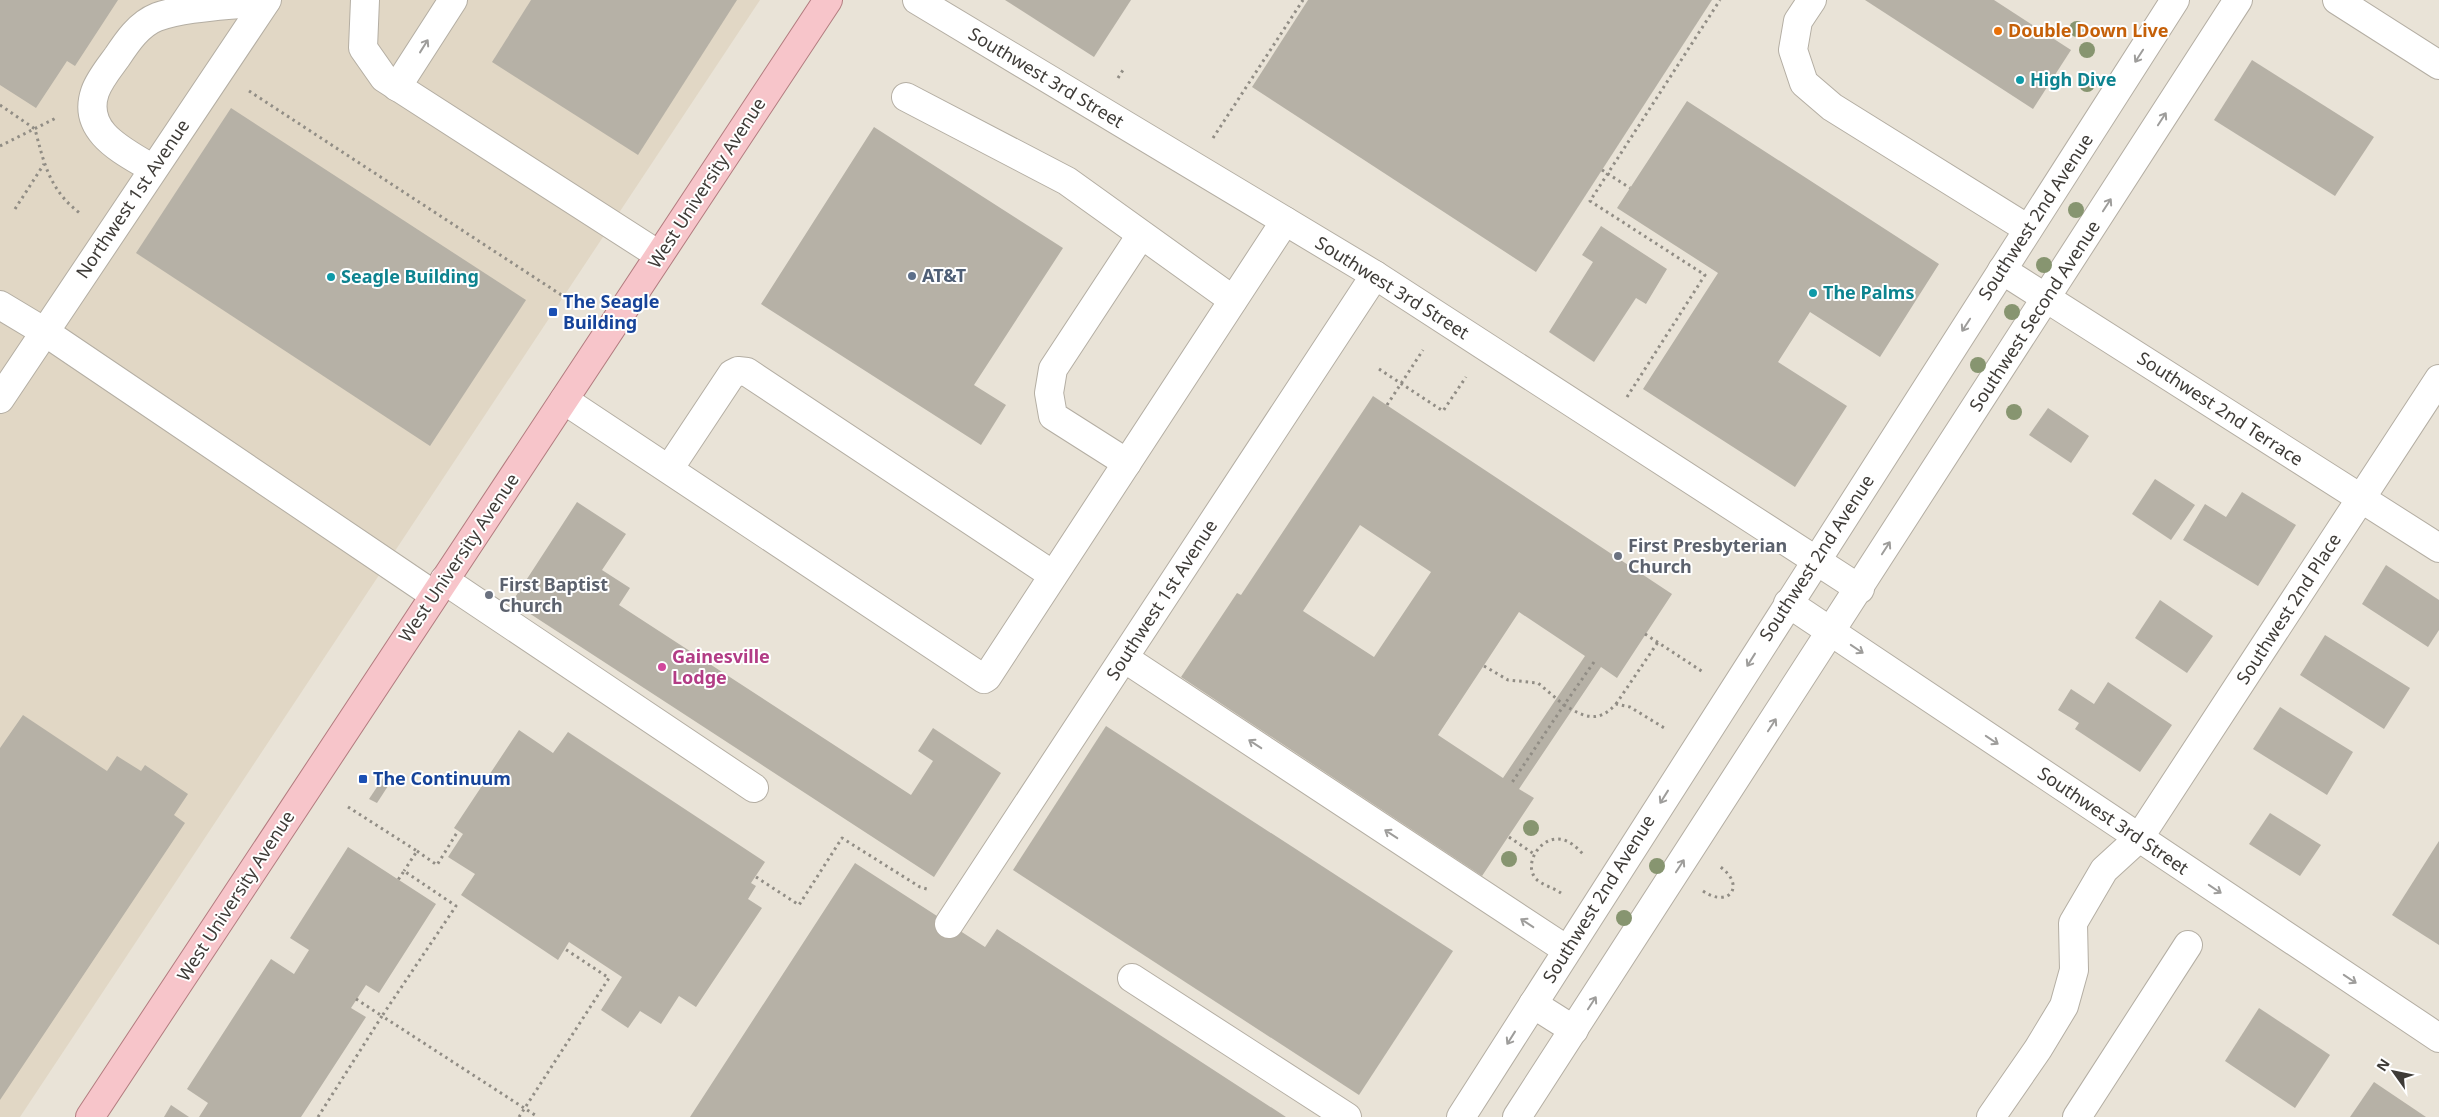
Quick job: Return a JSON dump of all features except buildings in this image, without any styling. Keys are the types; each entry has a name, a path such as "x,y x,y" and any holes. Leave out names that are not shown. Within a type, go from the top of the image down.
{"main road":[{"name":"West University Avenue","path":"90,1117 828,0"}],"street":[{"path":"365,0 363,48 384,78 660,255"},
{"path":"398,87 453,0"},
{"name":"Southwest 3rd Street","path":"917,0 1375,275 1860,589"},
{"path":"1812,0 1798,22 1793,50 1804,83 1832,108 2028,229"},
{"name":"Southwest 2nd Avenue","path":"1461,1117 2175,0"},
{"name":"Southwest Second Avenue","path":"1832,632 2238,0"},
{"path":"2337,0 2439,66"},
{"path":"154,169 112,143 102,134 95,123 92,107 93,100 103,77 129,39 141,27 156,18 176,13 267,1"},
{"name":"Northwest 1st Avenue","path":"0,399 267,1"},
{"path":"906,97 1067,181 1234,300"},
{"path":"564,400 981,678 987,677 1286,222"},
{"path":"1127,463 1053,416 1049,393 1053,369 1141,235"},
{"name":"Southwest 2nd Terrace","path":"2002,270 2439,548"},
{"name":"Southwest 1st Avenue","path":"949,924 1375,275"},
{"path":"0,305 45,332 439,588 754,788"},
{"path":"669,469 732,374 746,372 1053,575"},
{"name":"Southwest 2nd Place","path":"1991,1117 2038,1049 2064,1006 2074,970 2073,923 2104,870 2139,838 2439,379"},
{"name":"Southwest 3rd Street","path":"1788,603 2439,1038"},
{"path":"1518,1117 1832,632"},
{"path":"1124,658 1567,950"},
{"path":"2077,1117 2188,945"},
{"path":"1132,978 1347,1117"},
{"path":"1533,1004 1574,1030"}],"path":[{"path":"1213,139 1303,0"},
{"path":"1624,402 1705,275 1590,201 1720,0"},
{"path":"1118,78 1123,70"},
{"path":"248,90 569,300"},
{"path":"0,105 35,128 44,164 56,191 70,206 86,218"},
{"path":"15,208 44,164"},
{"path":"1602,170 1630,188"},
{"path":"1387,405 1423,350"},
{"path":"1380,369 1443,411 1466,377"},
{"path":"1645,634 1704,672"},
{"path":"1484,666 1508,680 1538,683 1564,705 1578,713 1596,717 1605,715 1616,704 1658,642"},
{"path":"1511,784 1594,662"},
{"path":"1616,704 1630,707 1647,715 1666,729"},
{"path":"348,807 437,864 458,831"},
{"path":"1509,837 1534,854"},
{"path":"756,876 799,905 842,838 925,890 936,888"},
{"path":"1561,893 1537,879 1533,874 1534,854 1544,843 1558,838 1574,845 1584,855"},
{"path":"398,880 417,852"},
{"path":"1698,888 1710,896 1720,899 1727,897 1733,891 1735,886 1733,879 1714,863"},
{"path":"318,1117 382,1016 456,906 404,872"},
{"path":"519,1117 609,978 565,949"},
{"path":"356,999 538,1117"}],"shaded area":[{"path":"0,0 760,0 20,1117 0,1117"}],"place":[{"name":"Double Down Live","path":"1998,31"},
{"name":"High Dive","path":"2020,80"},
{"name":"AT&T","path":"912,276"},
{"name":"Seagle Building","path":"331,277"},
{"name":"The Palms","path":"1813,293"},
{"name":"The Seagle Building","path":"553,312"},
{"name":"First Presbyterian Church","path":"1618,556"},
{"name":"First Baptist Church","path":"489,595"},
{"name":"Gainesville Lodge","path":"662,667"},
{"name":"The Continuum","path":"363,779"}]}
